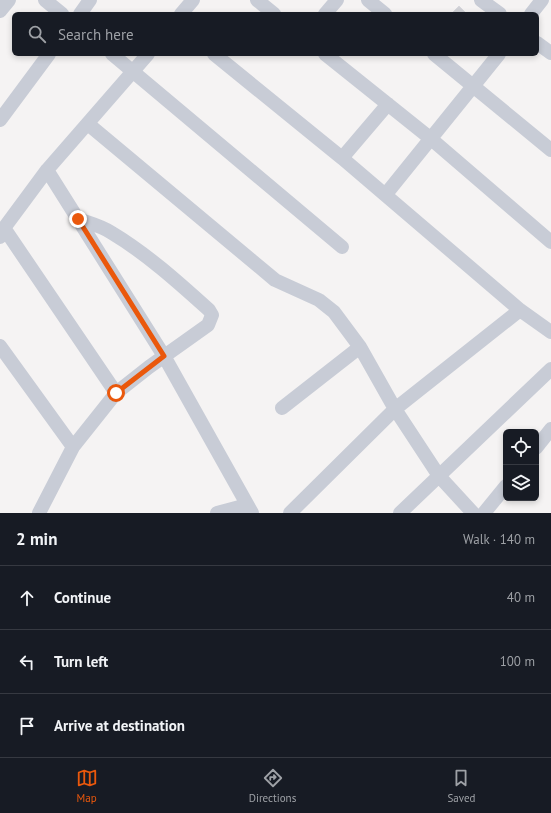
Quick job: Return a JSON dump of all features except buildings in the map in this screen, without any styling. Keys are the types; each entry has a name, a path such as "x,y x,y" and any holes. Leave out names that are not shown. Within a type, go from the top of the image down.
{"street":[{"path":"0,12 9,0"},
{"path":"45,0 60,12"},
{"path":"81,12 90,0"},
{"path":"183,12 193,0"},
{"path":"257,0 272,12"},
{"path":"327,12 336,0"},
{"path":"368,0 383,12"},
{"path":"481,0 497,12"},
{"path":"533,12 542,0"},
{"path":"539,44 551,53"},
{"path":"0,120 48,56"},
{"path":"114,56 342,247"},
{"path":"116,393 2,232 47,170 146,56"},
{"path":"216,56 386,194 520,310 551,332"},
{"path":"328,56 430,138 551,242"},
{"path":"436,56 551,150"},
{"path":"386,194 497,56"},
{"path":"342,158 388,104"},
{"path":"88,124 275,280 319,300 334,312 360,346 395,409 439,476 473,513"},
{"path":"47,170 164,356 250,509 217,513"},
{"path":"39,513 73,447 116,393 164,356 208,325 212,316 210,310 170,276 112,232 78,219"},
{"path":"276,513 290,512 395,409 520,310"},
{"path":"0,346 73,447"},
{"path":"282,408 360,346"},
{"path":"400,513 551,369"},
{"path":"539,444 551,429"},
{"path":"484,513 503,490"}],"route":[{"path":"78,219 164,356 116,393"}]}
